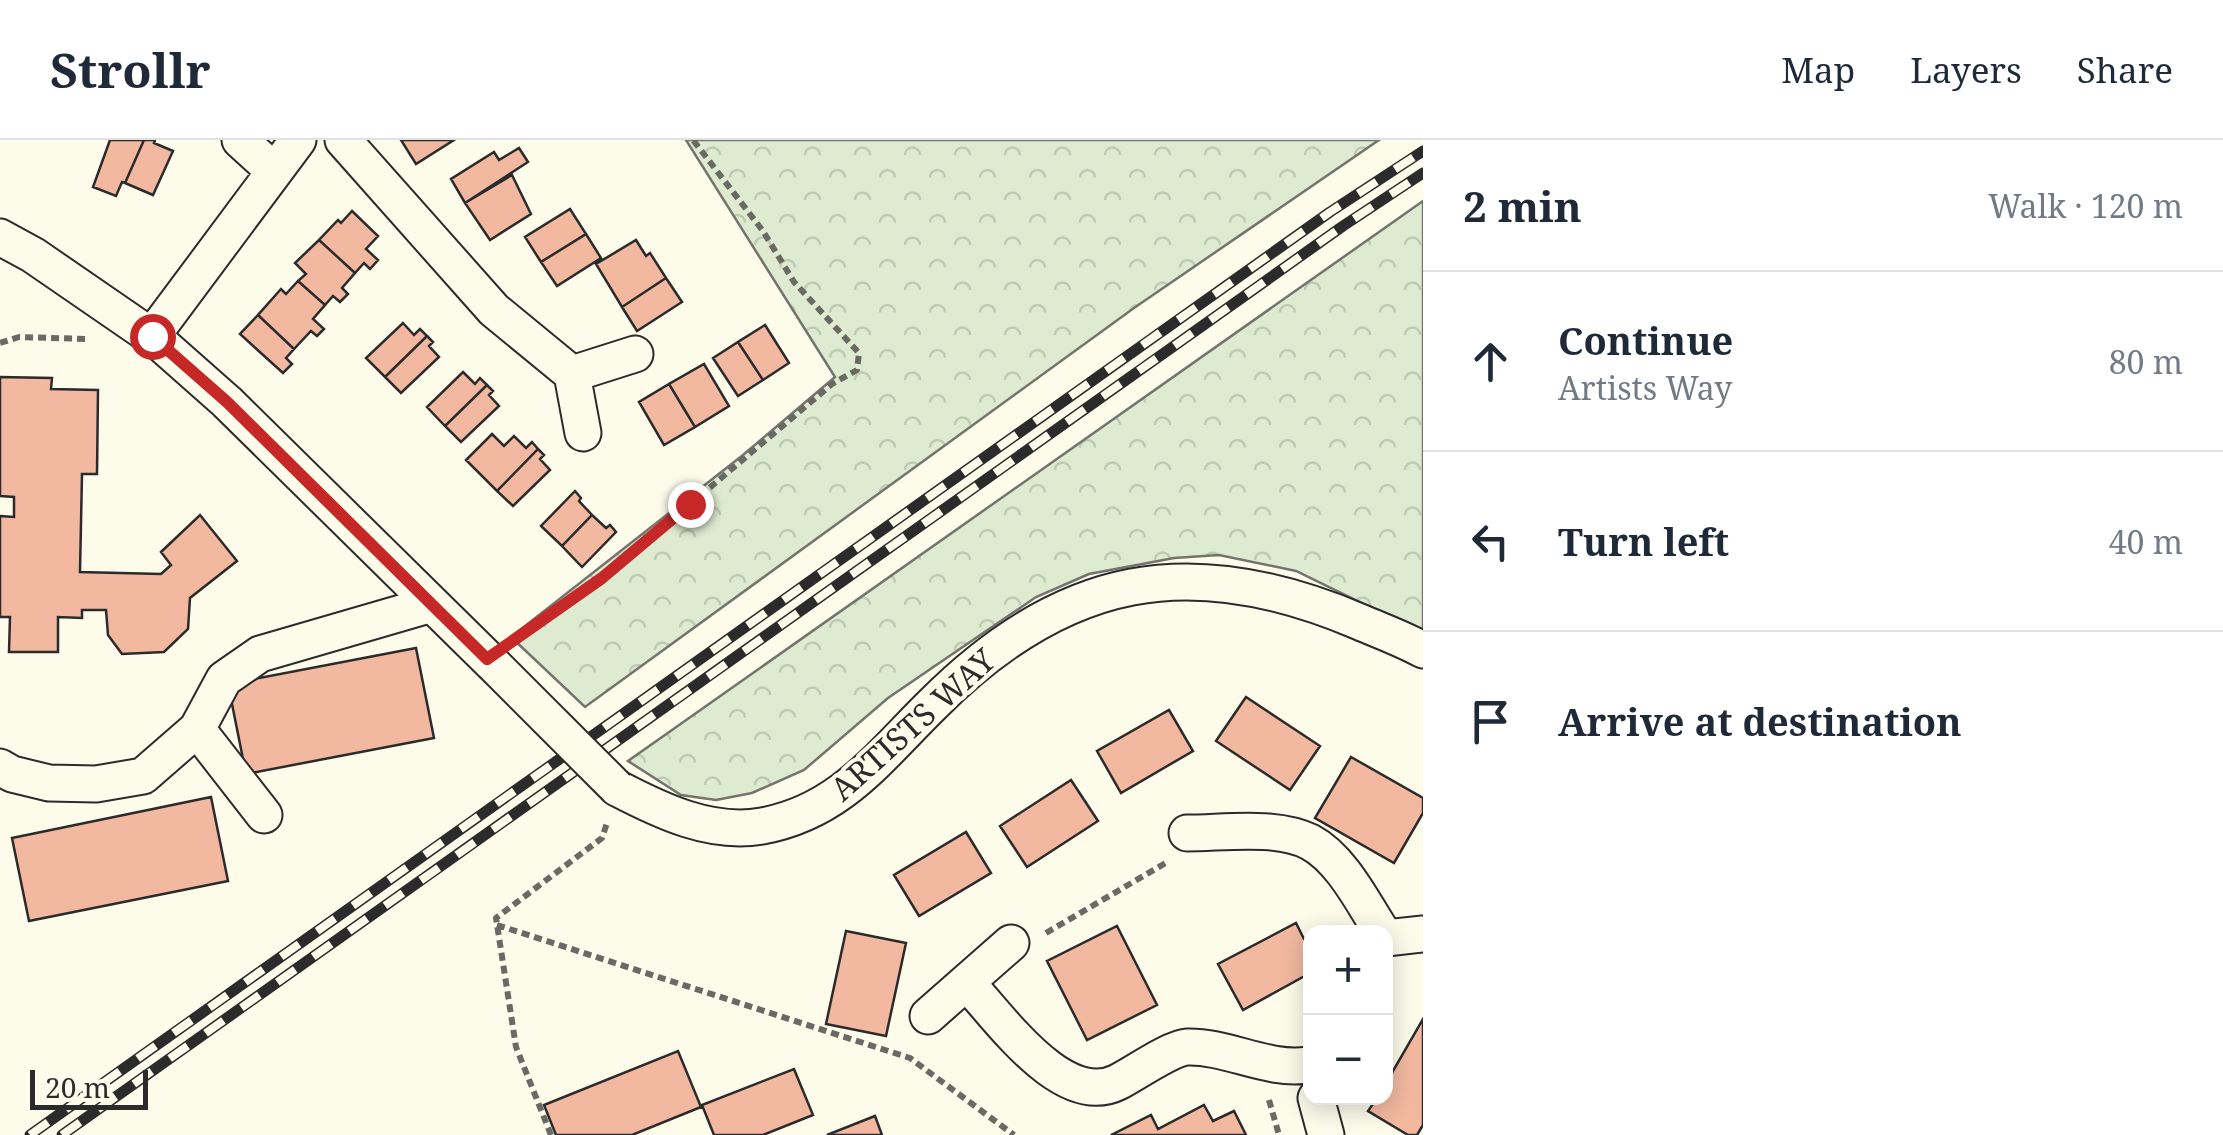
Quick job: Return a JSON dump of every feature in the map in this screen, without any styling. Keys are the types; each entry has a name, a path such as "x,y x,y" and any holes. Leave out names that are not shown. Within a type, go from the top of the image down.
{"street":[{"path":"240,140 273,170"},
{"path":"152,336 298,140"},
{"path":"343,140 494,310 572,374 583,434"},
{"name":"ARTISTS WAY","path":"0,238 33,255 152,336 227,402 618,788 669,814 712,824 759,826 808,812 855,784 970,668 1014,636 1077,602 1142,584 1192,580 1241,584 1288,594 1423,650"},
{"path":"572,374 635,354"},
{"path":"0,767 49,783 96,784 143,776 197,729 224,679 260,654 432,604"},
{"path":"197,729 264,815"},
{"path":"1187,833 1289,835 1312,843 1335,864 1377,925"},
{"path":"1393,935 1423,934"},
{"path":"928,1016 1012,942"},
{"path":"967,983 1041,1062 1070,1082 1093,1088 1112,1085 1184,1047 1303,1073"},
{"path":"1318,1105 1326,1135"}],"path":[{"path":"490,661 602,578 832,384 857,370 859,353 794,282 763,231 693,140"},
{"path":"0,343 19,337 98,340"},
{"path":"551,1135 516,1048 496,918 602,838 618,788"},
{"path":"1012,942 1038,937 1168,862 1187,833"},
{"path":"497,925 910,1058 1014,1135"}],"green space":[{"path":"686,140 1379,140 1134,308 585,707 511,637 743,455 835,377"},
{"path":"1423,201 1423,633 1296,571 1219,555 1174,558 1089,574 1036,597 888,698 804,770 752,793 716,800 681,795 628,761"}],"building":[{"path":"110,140 144,140 116,196 93,187"},
{"path":"144,140 155,140 154,143 173,151 153,195 125,183"},
{"path":"401,140 454,140 416,164"},
{"path":"519,148 528,162 465,203 451,179 494,152 499,160"},
{"path":"512,175 531,214 490,240 465,203"},
{"path":"570,209 586,234 541,262 525,237"},
{"path":"352,211 378,236 366,249 378,260 370,269 364,263 355,273 319,240"},
{"path":"586,234 601,258 557,286 541,262"},
{"path":"319,240 355,273 342,288 348,294 340,302 333,296 325,305 298,281 306,274 295,263"},
{"path":"636,240 666,278 622,307 596,264"},
{"path":"666,278 682,302 637,331 622,307"},
{"path":"298,281 325,305 313,319 324,329 317,336 311,331 294,349 258,315 281,289 286,294"},
{"path":"258,315 294,349 286,358 292,364 283,373 240,334"},
{"path":"403,323 414,335 420,329 427,336 385,377 366,358"},
{"path":"765,325 789,363 763,380 738,342"},
{"path":"427,336 433,342 429,346 439,357 401,393 385,377"},
{"path":"738,342 763,380 738,396 713,358"},
{"path":"704,364 729,406 695,427 669,384"},
{"path":"463,372 475,384 480,378 487,385 445,426 427,407"},
{"path":"0,377 52,378 51,389 98,390 97,474 82,474 80,572 161,574 171,565 161,552 200,515 237,561 190,598 188,629 164,652 122,654 108,635 106,610 82,610 82,618 58,617 58,652 9,652 10,617 0,617 0,516 14,517 14,497 0,496"},
{"path":"669,384 695,427 664,445 639,402"},
{"path":"487,385 493,391 489,395 499,406 461,442 445,426"},
{"path":"492,434 504,446 514,436 526,448 532,442 538,449 497,491 466,460"},
{"path":"538,449 544,455 540,459 550,470 513,506 497,491"},
{"path":"575,491 592,515 562,546 541,526"},
{"path":"592,515 616,532 582,567 562,546"},
{"path":"416,648 434,738 246,774 228,684"},
{"path":"1246,697 1320,746 1290,790 1216,741"},
{"path":"1169,710 1193,751 1121,793 1097,751"},
{"path":"1351,757 1423,798 1423,813 1394,863 1315,818"},
{"path":"1071,780 1098,821 1027,867 1000,826"},
{"path":"211,797 228,881 29,921 12,838"},
{"path":"966,832 991,873 919,916 894,875"},
{"path":"1296,923 1303,937 1303,977 1243,1010 1218,964"},
{"path":"1117,926 1157,1005 1087,1040 1047,961"},
{"path":"846,931 906,943 886,1036 826,1024"},
{"path":"1423,1019 1423,1125 1417,1135 1408,1135 1368,1111 1372,1105 1393,1105 1393,1071"},
{"path":"678,1051 701,1107 632,1135 556,1135 544,1105"},
{"path":"794,1069 813,1115 763,1135 714,1135 702,1105"},
{"path":"1204,1105 1213,1121 1234,1111 1246,1135 1111,1135 1151,1115 1158,1129"},
{"path":"875,1116 882,1135 827,1135"}],"railway":[{"path":"30,1135 1330,212 1423,151"},
{"path":"62,1135 1423,173"}],"route":[{"path":"152,336 227,402 487,659 602,578 690,504"}]}
